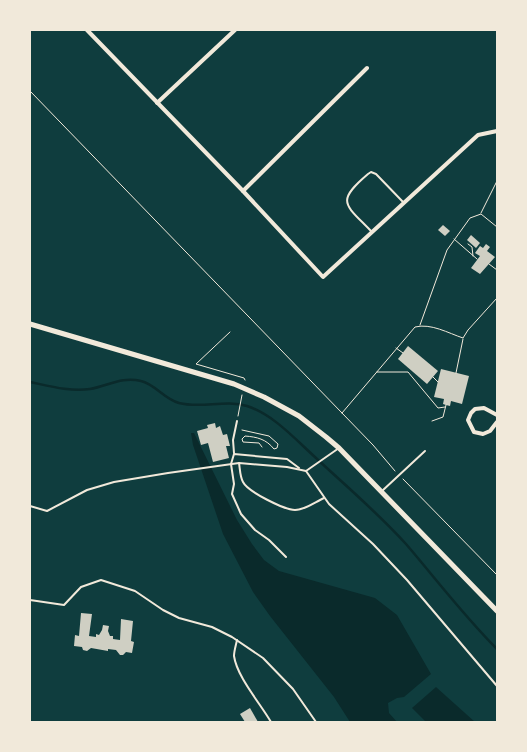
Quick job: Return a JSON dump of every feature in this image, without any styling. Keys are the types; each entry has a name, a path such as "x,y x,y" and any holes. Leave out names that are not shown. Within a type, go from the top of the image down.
{"street":[{"path":"87,30 243,191 323,277 478,135 497,131"},
{"path":"157,104 235,30"},
{"path":"243,191 367,68"},
{"path":"30,324 239,386 299,416 339,448 497,611"},
{"path":"497,415 484,408 475,409 468,420 474,432 483,434 490,431 497,422"}],"lane":[{"path":"372,232 347,206 348,194 357,183 371,172 376,174 404,203"},
{"path":"237,421 234,454 231,464 234,484 232,494 241,514 255,530 269,540 286,557"},
{"path":"306,472 339,448"},
{"path":"381,492 425,451"},
{"path":"234,454 287,459 301,470"},
{"path":"239,463 243,482 247,488 260,496 293,510 302,509 324,498"},
{"path":"30,506 47,511 86,490 114,482 231,464 278,466 301,470 306,472 328,504 372,544 407,580 497,686"},
{"path":"30,600 64,604 82,587 101,580 135,591 163,610 179,618 212,628 237,640 263,658 294,690 316,722"},
{"path":"237,640 234,654 237,665 243,678 271,722"}],"path":[{"path":"30,91 373,445 396,472"},
{"path":"420,326 447,250 470,218 480,214 497,181"},
{"path":"480,214 497,226"},
{"path":"454,239 477,260"},
{"path":"468,244 472,248 474,256"},
{"path":"490,264 497,270"},
{"path":"456,373 463,338 497,298"},
{"path":"342,413 414,327 431,327 463,338"},
{"path":"230,332 196,364 244,378 245,381"},
{"path":"396,348 403,353"},
{"path":"376,372 408,372 438,408 446,406 443,417 432,421"},
{"path":"433,378 438,382"},
{"path":"237,421 242,395"},
{"path":"236,430 264,434 278,444 277,448 274,449 262,439 245,436 242,439 243,442 259,443 262,447"},
{"path":"405,480 497,575"}],"water":[{"path":"191,433 194,433 237,520 264,560 279,571 375,598 397,615 431,674 404,697 397,698 388,703 389,713 397,722 350,722 334,697 270,616 253,592 223,534 193,445"},
{"path":"436,687 475,722 426,722 412,708"}],"building":[{"path":"443,225 450,231 445,236 438,230"},
{"path":"471,235 480,243 476,248 467,240"},
{"path":"486,244 490,247 487,251 495,257 480,274 471,268 480,256 475,253 480,246 483,248"},
{"path":"408,346 438,371 427,384 398,359"},
{"path":"441,369 469,376 462,404 451,401 450,406 443,404 444,399 434,397"},
{"path":"215,423 216,428 220,426 223,435 227,434 230,446 226,446 229,458 213,462 208,443 201,445 197,431 208,428 207,425"},
{"path":"81,613 92,614 89,636 96,637 96,634 99,635 103,625 109,626 108,631 110,636 113,636 113,639 120,640 121,619 133,621 131,641 134,642 132,653 126,652 120,655 116,650 108,649 108,651 91,648 87,651 83,650 82,647 74,646 75,635 79,636"},
{"path":"250,708 258,722 245,722 240,714"}],"waterway":[{"path":"30,382 82,390 134,380 146,383 179,403 188,405 239,404 266,415 292,436 384,521 497,649"}]}
